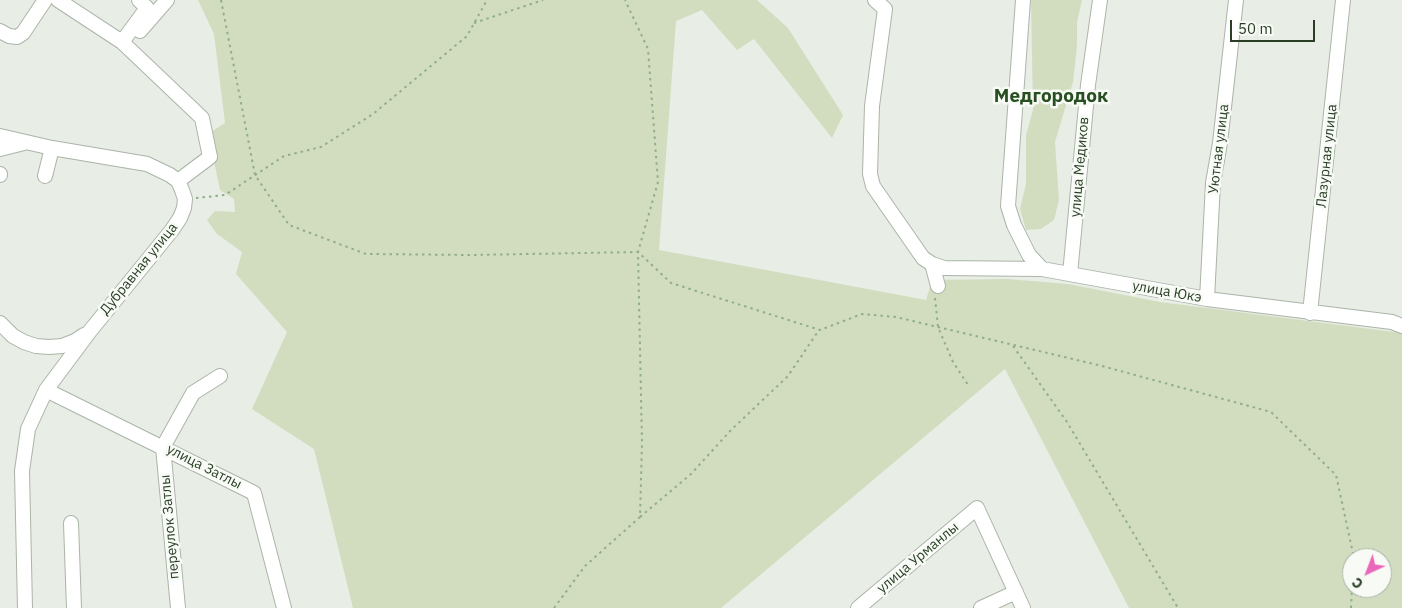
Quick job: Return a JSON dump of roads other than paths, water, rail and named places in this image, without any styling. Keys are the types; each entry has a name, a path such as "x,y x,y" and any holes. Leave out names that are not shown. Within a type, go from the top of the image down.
{"street":[{"path":"0,31 9,36 17,37 23,32 45,0"},
{"path":"0,136 52,148 147,164 178,181 210,157 202,118 124,44 58,0"},
{"path":"124,44 147,8 139,0"},
{"path":"124,44 167,0"},
{"path":"1023,0 1008,206 1014,225 1030,255 1042,269"},
{"name":"улица Медиков","path":"1070,274 1088,85 1100,0"},
{"name":"Уютная улица","path":"1207,299 1214,183 1236,0"},
{"name":"Лазурная улица","path":"1310,313 1343,0"},
{"path":"880,4 872,106 870,174 873,186 923,258 932,264 938,286"},
{"path":"0,149 29,142"},
{"path":"45,176 52,148"},
{"name":"Дубравная улица","path":"25,608 22,471 28,430 46,390 90,331 180,218 185,199 178,181"},
{"name":"улица Юкэ","path":"932,264 944,268 1042,269 1207,299 1392,322 1402,326"},
{"name":"Дубравная улица","path":"0,322 13,336 36,346 62,346 75,341 90,331"},
{"path":"163,446 193,392 220,376"},
{"name":"улица Затлы","path":"46,390 254,492 284,608"},
{"name":"переулок Затлы","path":"163,446 178,608"},
{"name":"улица Урманлы","path":"858,608 977,508 1016,592"},
{"path":"71,523 74,608"},
{"path":"981,608 1016,592 1023,608"}],"district":[{"name":"Медгородок","path":"1051,97"}]}
